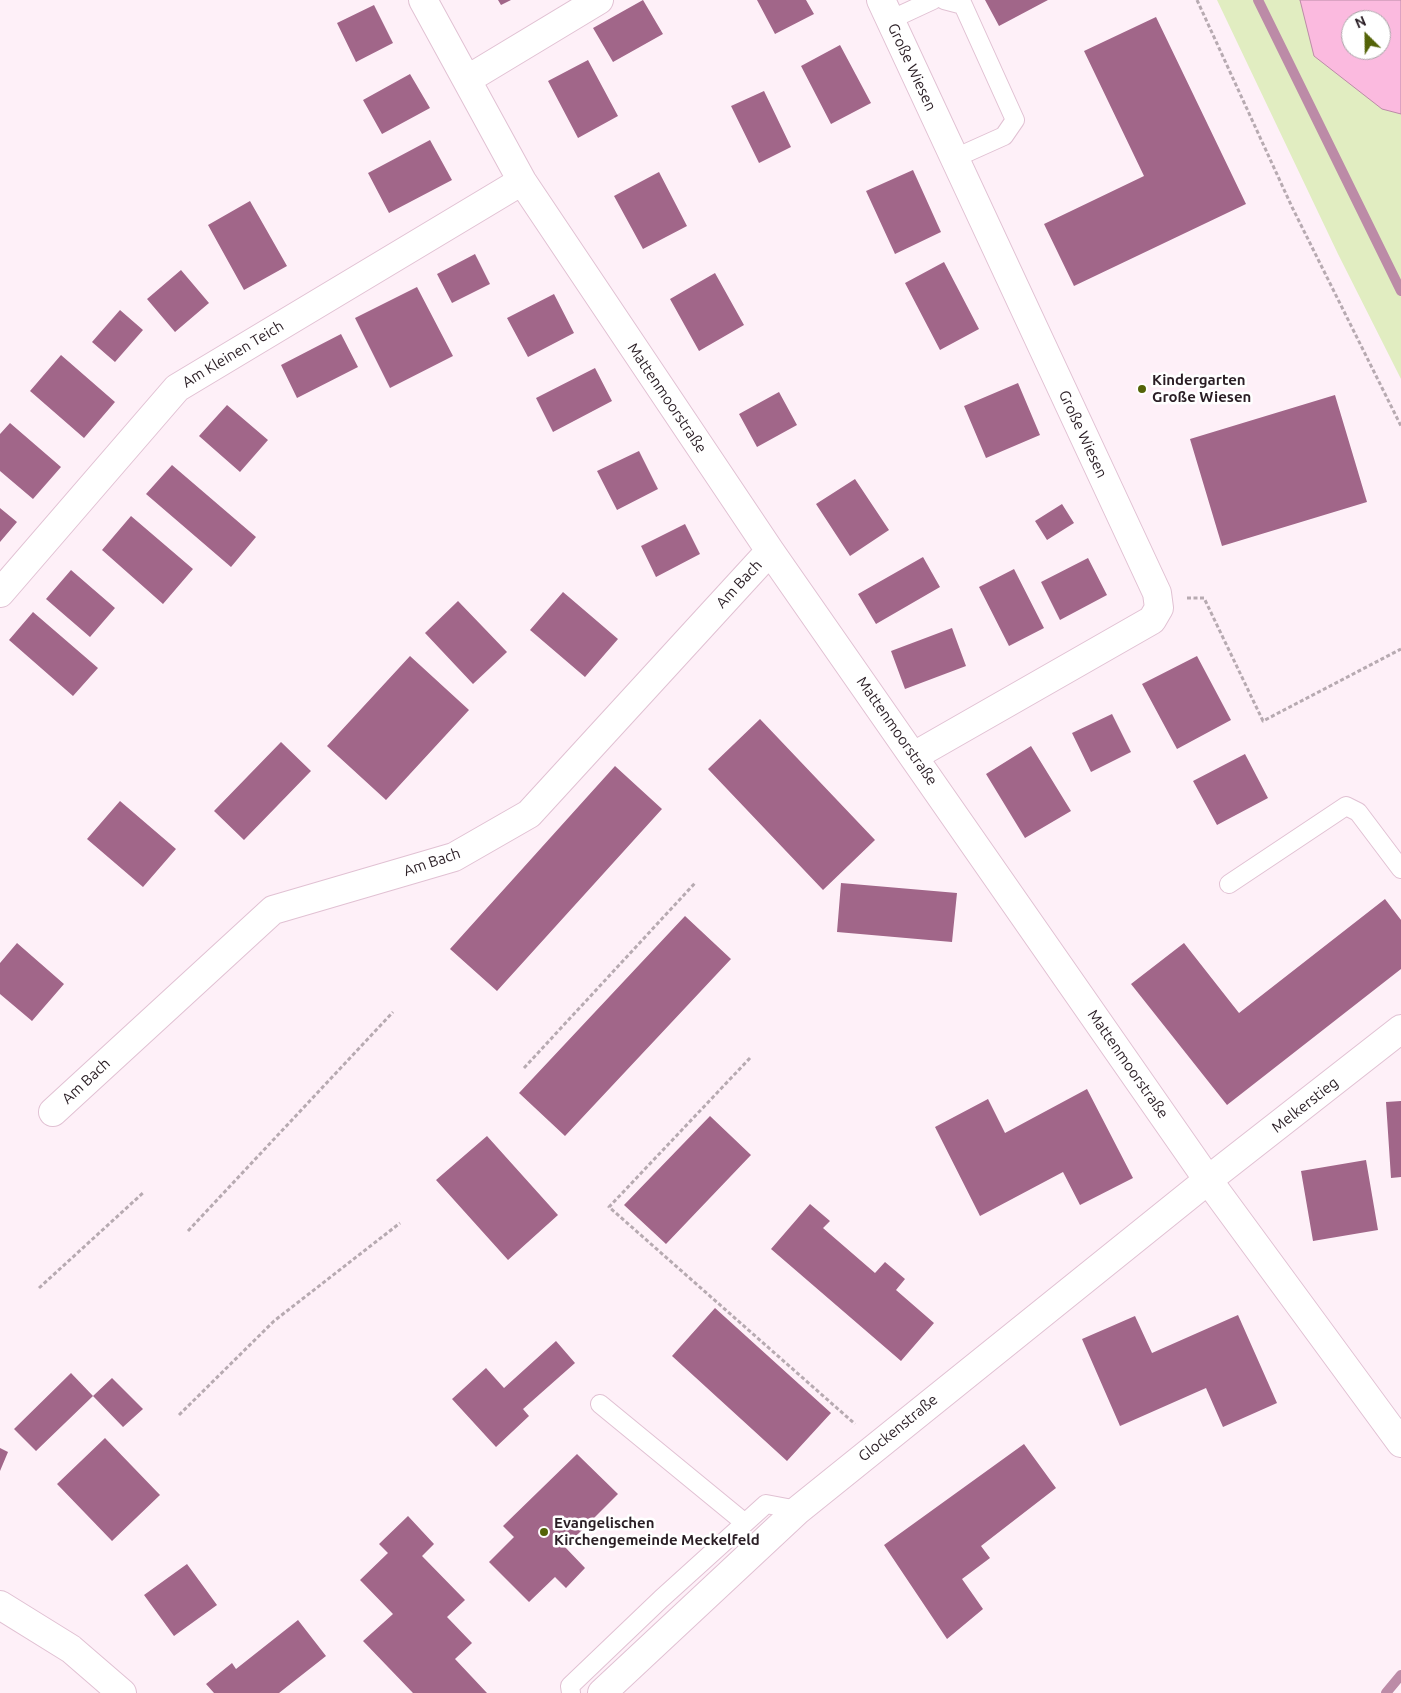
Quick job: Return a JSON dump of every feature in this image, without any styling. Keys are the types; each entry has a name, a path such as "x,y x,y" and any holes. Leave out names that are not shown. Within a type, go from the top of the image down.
{"street":[{"name":"Mattenmoorstraße","path":"423,0 468,79 522,181 770,551 1208,1180 1401,1443"},
{"path":"468,79 599,0"},
{"name":"Große Wiesen","path":"886,10 1153,584 1158,599"},
{"name":"Am Kleinen Teich","path":"0,593 177,388 522,181"},
{"name":"Am Bach","path":"53,1112 273,910 454,857 529,814 770,551"},
{"path":"914,756 1152,620 1159,608 1158,599"},
{"name":"Melkerstieg","path":"1208,1180 1401,1029"},
{"name":"Glockenstraße","path":"602,1693 798,1510 1208,1180"},
{"path":"0,1605 71,1649 122,1693"}],"lane":[{"path":"886,10 933,0"},
{"path":"944,0 963,5 1015,120 1004,136 955,158"},
{"path":"1229,884 1346,806 1358,812 1401,869"},
{"path":"600,1404 744,1523"},
{"path":"572,1693 570,1686 661,1599 766,1504 798,1510"}],"path":[{"path":"1197,0 1292,207 1401,426"},
{"path":"1158,599 1204,598 1263,721 1401,649"},
{"path":"524,1068 695,883"},
{"path":"188,1231 392,1012"},
{"path":"750,1058 609,1208 878,1445"},
{"path":"39,1288 144,1192"},
{"path":"179,1415 274,1321 400,1223"}],"green space":[{"path":"1217,0 1401,0 1401,379 1338,254"}],"shaded area":[{"path":"1300,0 1401,0 1401,114 1382,109 1314,56"}],"building":[{"path":"498,0 511,0 501,5"},
{"path":"643,0 663,34 613,62 593,28"},
{"path":"757,0 806,0 814,14 775,34"},
{"path":"985,0 1048,0 999,26"},
{"path":"374,5 393,43 356,62 337,23"},
{"path":"1156,17 1246,204 1074,286 1044,224 1144,176 1084,51"},
{"path":"840,45 871,103 831,124 801,66"},
{"path":"588,60 618,116 578,138 548,81"},
{"path":"410,74 430,108 382,134 363,100"},
{"path":"764,91 791,147 759,163 731,106"},
{"path":"430,140 452,180 389,213 368,173"},
{"path":"913,170 941,232 895,254 866,191"},
{"path":"659,172 687,226 643,249 614,196"},
{"path":"250,201 287,266 244,290 208,225"},
{"path":"475,254 490,284 452,303 437,274"},
{"path":"944,262 979,329 940,350 905,283"},
{"path":"181,270 209,303 175,332 147,299"},
{"path":"715,273 744,325 699,351 670,299"},
{"path":"417,287 453,356 390,388 355,318"},
{"path":"554,294 574,333 528,357 507,318"},
{"path":"120,310 143,330 115,362 92,342"},
{"path":"341,334 358,367 297,398 281,365"},
{"path":"61,355 115,402 84,438 30,391"},
{"path":"595,368 612,401 553,432 536,398"},
{"path":"1018,383 1040,435 986,458 964,406"},
{"path":"779,392 797,425 757,447 739,414"},
{"path":"1335,395 1367,502 1222,546 1190,439"},
{"path":"227,405 268,440 240,472 199,436"},
{"path":"10,423 61,467 33,499 0,471 0,434"},
{"path":"639,451 658,489 617,510 597,471"},
{"path":"172,465 256,537 231,567 146,494"},
{"path":"855,479 889,530 850,556 816,504"},
{"path":"1062,504 1074,523 1047,540 1035,521"},
{"path":"0,508 17,522 0,542"},
{"path":"131,516 193,569 163,604 102,550"},
{"path":"685,524 700,554 656,577 641,546"},
{"path":"923,557 940,587 876,624 858,594"},
{"path":"1088,558 1107,595 1060,620 1041,582"},
{"path":"1014,569 1044,628 1009,646 979,587"},
{"path":"71,570 115,608 90,637 46,599"},
{"path":"563,592 618,639 585,677 530,630"},
{"path":"458,601 507,652 473,684 425,633"},
{"path":"33,612 98,668 73,696 9,640"},
{"path":"952,628 966,666 905,689 891,651"},
{"path":"410,656 469,710 386,800 327,746"},
{"path":"1197,656 1231,720 1177,749 1142,684"},
{"path":"1112,714 1131,752 1091,772 1072,733"},
{"path":"760,719 875,840 823,890 708,769"},
{"path":"281,742 311,771 244,840 214,811"},
{"path":"1031,746 1071,811 1025,838 986,774"},
{"path":"1245,754 1268,798 1217,825 1193,781"},
{"path":"615,766 662,809 497,991 450,949"},
{"path":"120,801 176,849 143,887 87,839"},
{"path":"841,883 957,893 952,942 837,932"},
{"path":"1385,899 1401,920 1401,969 1227,1105 1131,984 1184,943 1239,1013"},
{"path":"685,916 731,959 565,1136 519,1093"},
{"path":"17,943 64,984 32,1021 0,994 0,963"},
{"path":"1087,1089 1133,1178 1080,1205 1063,1172 980,1216 935,1127 988,1099 1005,1133"},
{"path":"1401,1101 1401,1177 1391,1178 1386,1102"},
{"path":"710,1116 751,1155 666,1244 624,1205"},
{"path":"487,1136 558,1215 508,1260 436,1180"},
{"path":"1366,1160 1378,1230 1313,1241 1301,1171"},
{"path":"810,1204 830,1221 823,1228 875,1273 885,1262 905,1279 896,1290 934,1323 901,1361 771,1249"},
{"path":"715,1308 831,1413 787,1461 672,1356"},
{"path":"1238,1315 1277,1403 1223,1427 1206,1388 1120,1426 1082,1339 1135,1316 1152,1353"},
{"path":"556,1341 575,1363 523,1409 529,1416 496,1447 452,1399 486,1368 504,1388"},
{"path":"71,1373 93,1396 36,1451 14,1429"},
{"path":"112,1378 143,1409 123,1427 93,1396"},
{"path":"105,1438 160,1495 112,1541 57,1484"},
{"path":"1024,1444 1056,1488 981,1546 990,1558 962,1579 983,1609 947,1639 884,1545"},
{"path":"0,1448 8,1452 0,1471"},
{"name":"Evangelischen Kirchengemeinde Meckelfeld","path":"577,1454 618,1494 565,1547 585,1568 566,1588 555,1577 529,1602 489,1562 514,1537 503,1526"},
{"path":"408,1516 434,1544 422,1556 465,1600 447,1617 472,1643 455,1659 487,1693 413,1693 363,1641 393,1614 360,1580 388,1553 379,1544"},
{"path":"187,1564 217,1605 174,1636 144,1595"},
{"path":"298,1620 326,1656 279,1693 214,1693 206,1684 232,1663 236,1669"}],"waterway":[{"path":"1258,0 1401,291"},
{"path":"1386,1693 1401,1675"}],"place":[{"name":"Kindergarten Große Wiesen","path":"1142,389"},
{"name":"Evangelischen Kirchengemeinde Meckelfeld","path":"544,1532"}]}
